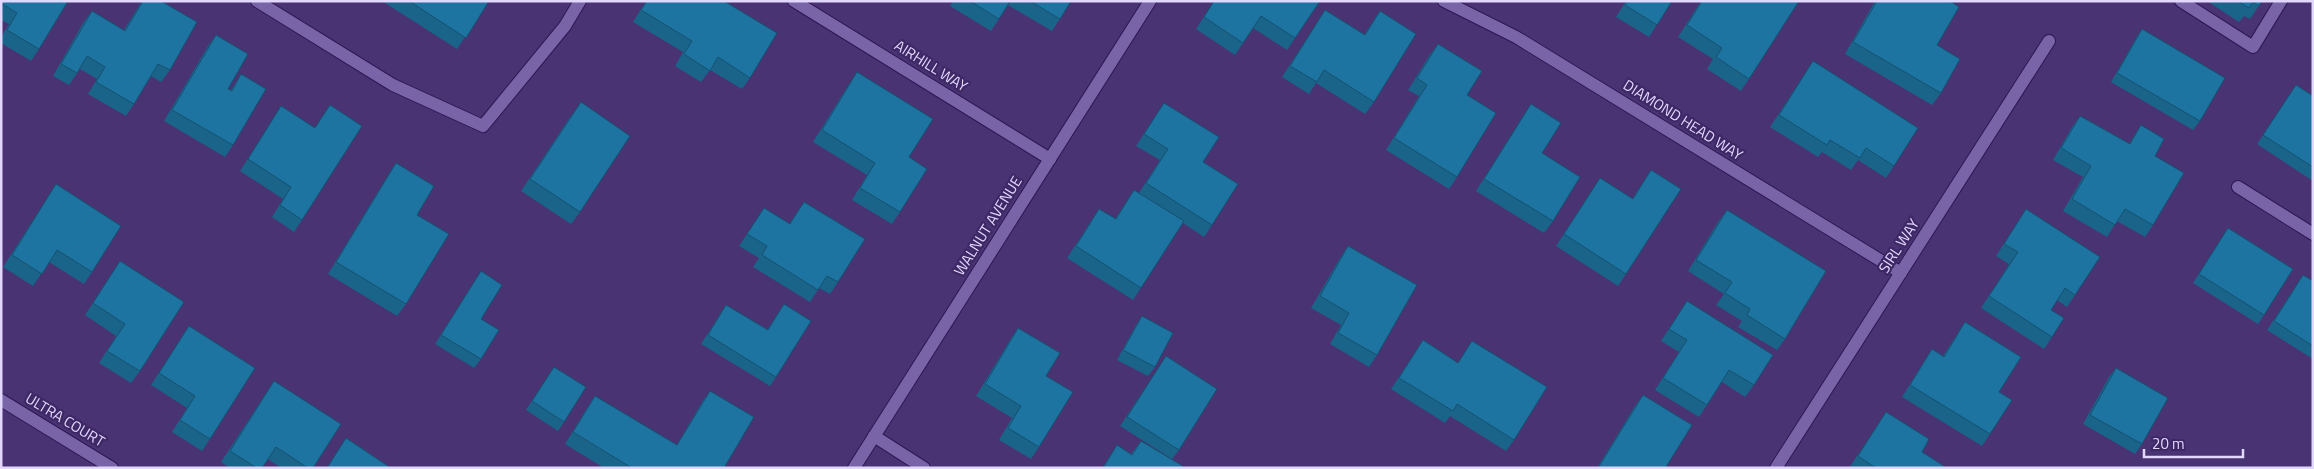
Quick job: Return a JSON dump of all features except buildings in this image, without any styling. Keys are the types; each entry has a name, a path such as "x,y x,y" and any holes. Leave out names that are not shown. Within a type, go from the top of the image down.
{"street":[{"path":"257,1 393,85 483,126 564,26 580,1"},
{"name":"AIRHILL WAY","path":"794,1 1050,159"},
{"name":"WALNUT AVENUE","path":"854,468 1150,1"},
{"name":"DIAMOND HEAD WAY","path":"1444,1 1516,37 1901,273"},
{"path":"2180,1 2253,47 2281,1"},
{"name":"SIRL WAY","path":"1776,468 2049,41"},
{"path":"2238,187 2313,234"},
{"name":"ULTRA COURT","path":"1,400 112,468"},
{"path":"874,436 924,468"}]}
